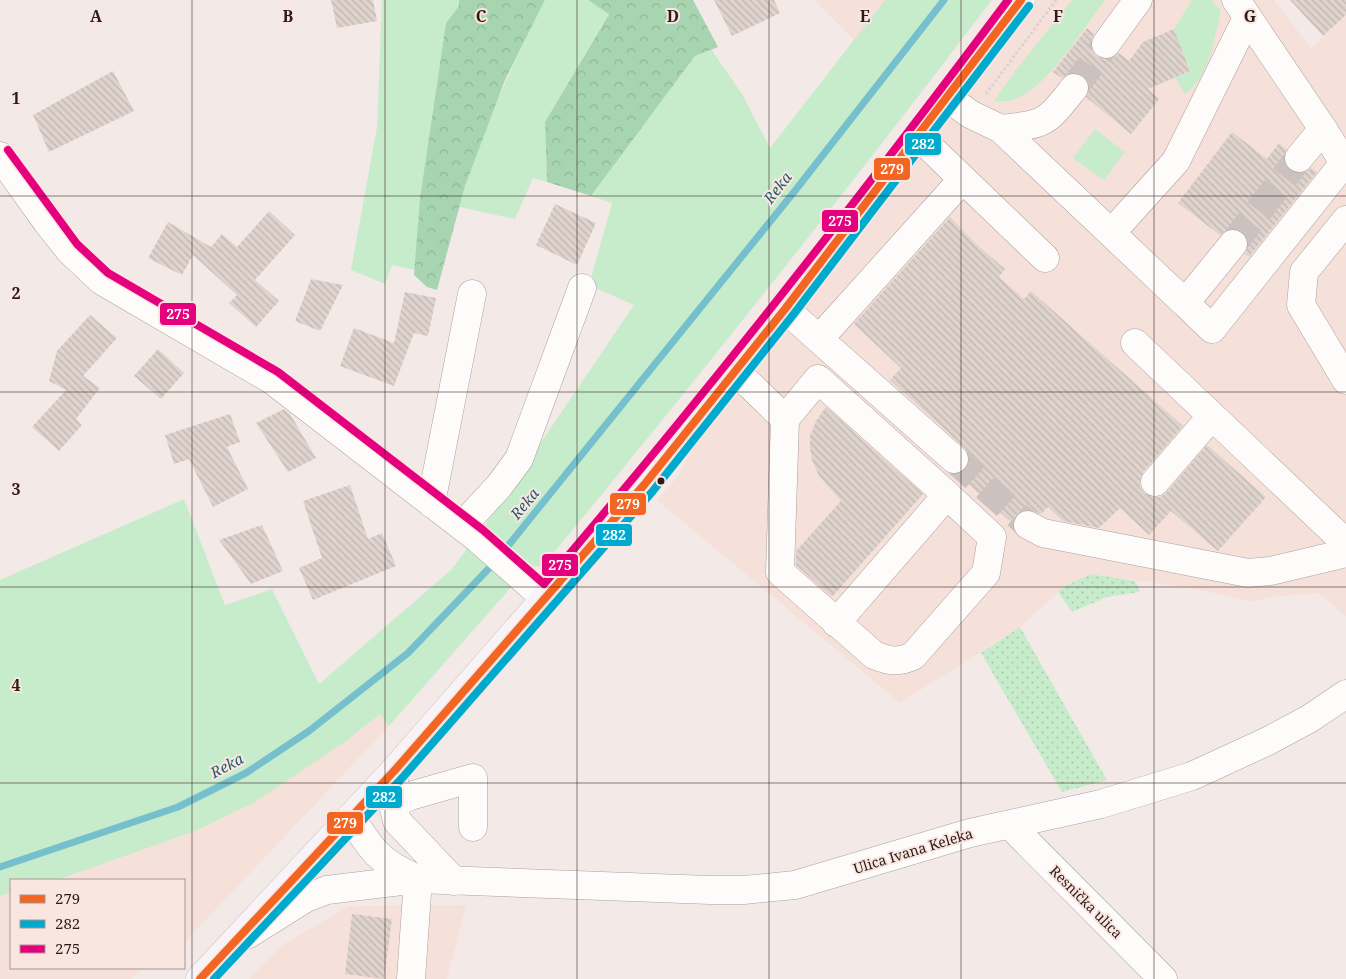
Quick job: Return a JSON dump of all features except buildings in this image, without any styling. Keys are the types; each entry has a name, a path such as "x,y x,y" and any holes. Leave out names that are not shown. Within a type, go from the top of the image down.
{"main road":[{"path":"202,978 395,770 644,485 785,309 1022,0"}],"street":[{"path":"1106,44 1138,0"},
{"path":"948,98 970,114 1001,129 1112,232 1212,330 1344,163 1242,9"},
{"path":"1112,232 1176,161 1242,9"},
{"path":"1001,129 1034,125 1051,117 1074,88"},
{"path":"1299,158 1323,129"},
{"path":"918,136 1045,258"},
{"path":"0,156 59,236 102,281 272,380 469,532 545,598"},
{"path":"820,338 962,180"},
{"path":"1346,220 1304,272 1301,304 1346,380"},
{"path":"1185,303 1233,244"},
{"path":"469,532 520,459 582,288"},
{"path":"431,503 472,294"},
{"path":"785,309 954,458"},
{"path":"1135,343 1346,543"},
{"path":"734,373 750,385 785,419"},
{"path":"818,379 992,537 986,574 913,656 902,661 891,662 874,655 780,572 785,419 818,379"},
{"path":"1155,482 1212,416"},
{"path":"836,623 947,495"},
{"path":"1028,525 1043,533 1248,573 1271,571 1346,554"},
{"name":"Ulica Ivana Keleka","path":"233,944 306,898 327,890 418,879 454,882 710,890 778,888 870,864 970,833 1100,804 1192,776 1233,759 1276,737 1346,694"},
{"path":"395,770 393,804 396,821 454,882"},
{"path":"393,804 410,796 473,778 473,827"},
{"name":"Ulica Ivana Keleka","path":"351,817 370,848 393,868 418,879"},
{"name":"Resnička ulica","path":"1010,825 1163,979"},
{"path":"410,979 418,879"}],"path":[{"path":"985,96 1056,0"}],"shaded area":[{"path":"815,0 885,0 855,41"},
{"path":"1037,0 1274,0 1311,48 1346,15 1346,617 1319,593 1272,597 1252,602 1196,589 1091,574 1064,587 1020,627 900,703 657,500 678,476 697,440 913,166"},
{"path":"380,714 389,726 185,942 185,879 61,879 75,875 346,741"},
{"path":"10,893 10,969 141,969 131,979 0,979 0,896"},
{"path":"466,905 447,979 249,979 284,944 349,906"}],"green space":[{"path":"382,0 459,0 459,6 446,23 420,198 415,270 392,265 385,284 351,270 377,127"},
{"path":"459,0 545,0 505,80 465,186 437,290 427,287 414,275 420,198 446,23 459,6"},
{"path":"545,0 588,0 609,13 545,122 547,182 533,178 515,219 459,207 486,128 508,76"},
{"path":"588,0 693,0 718,47 695,56 591,196 547,182 545,122 609,14"},
{"path":"885,0 992,0 826,215 657,427 542,567 533,566 485,525 634,305 589,285 612,203 591,196 695,56 711,49 742,94 770,148"},
{"path":"1072,0 1105,0 1064,56 1040,83 1027,93 1013,100 994,101 1015,71"},
{"path":"1192,0 1212,0 1221,11 1205,68 1200,78 1185,94 1175,78 1190,71 1174,29"},
{"path":"1095,129 1125,152 1104,180 1073,158"},
{"path":"184,499 225,605 272,589 319,684 451,570 469,546 513,585 389,726 380,714 346,741 255,802 195,831 60,879 10,879 10,893 0,896 0,580"},
{"path":"1091,574 1135,581 1140,592 1107,597 1072,612 1058,592 1065,586"},
{"path":"1020,627 1107,780 1062,792 981,653"}],"waterway":[{"name":"Reka","path":"503,552 794,192 944,0"},
{"name":"Reka","path":"0,867 178,807 246,773 309,731 408,653 496,561"}],"tunnel":[{"path":"1074,88 1106,44"},
{"path":"1233,244 1299,158"},
{"path":"954,459 1028,525"}],"transit line":[{"name":"275","path":"8,150 77,244 108,273 278,372 483,530 544,584 723,369 895,149 1008,0"},
{"name":"279","path":"200,979 395,770 644,485 785,309 1021,0"},
{"name":"282","path":"214,979 403,777 652,492 793,315 1029,6"}]}
